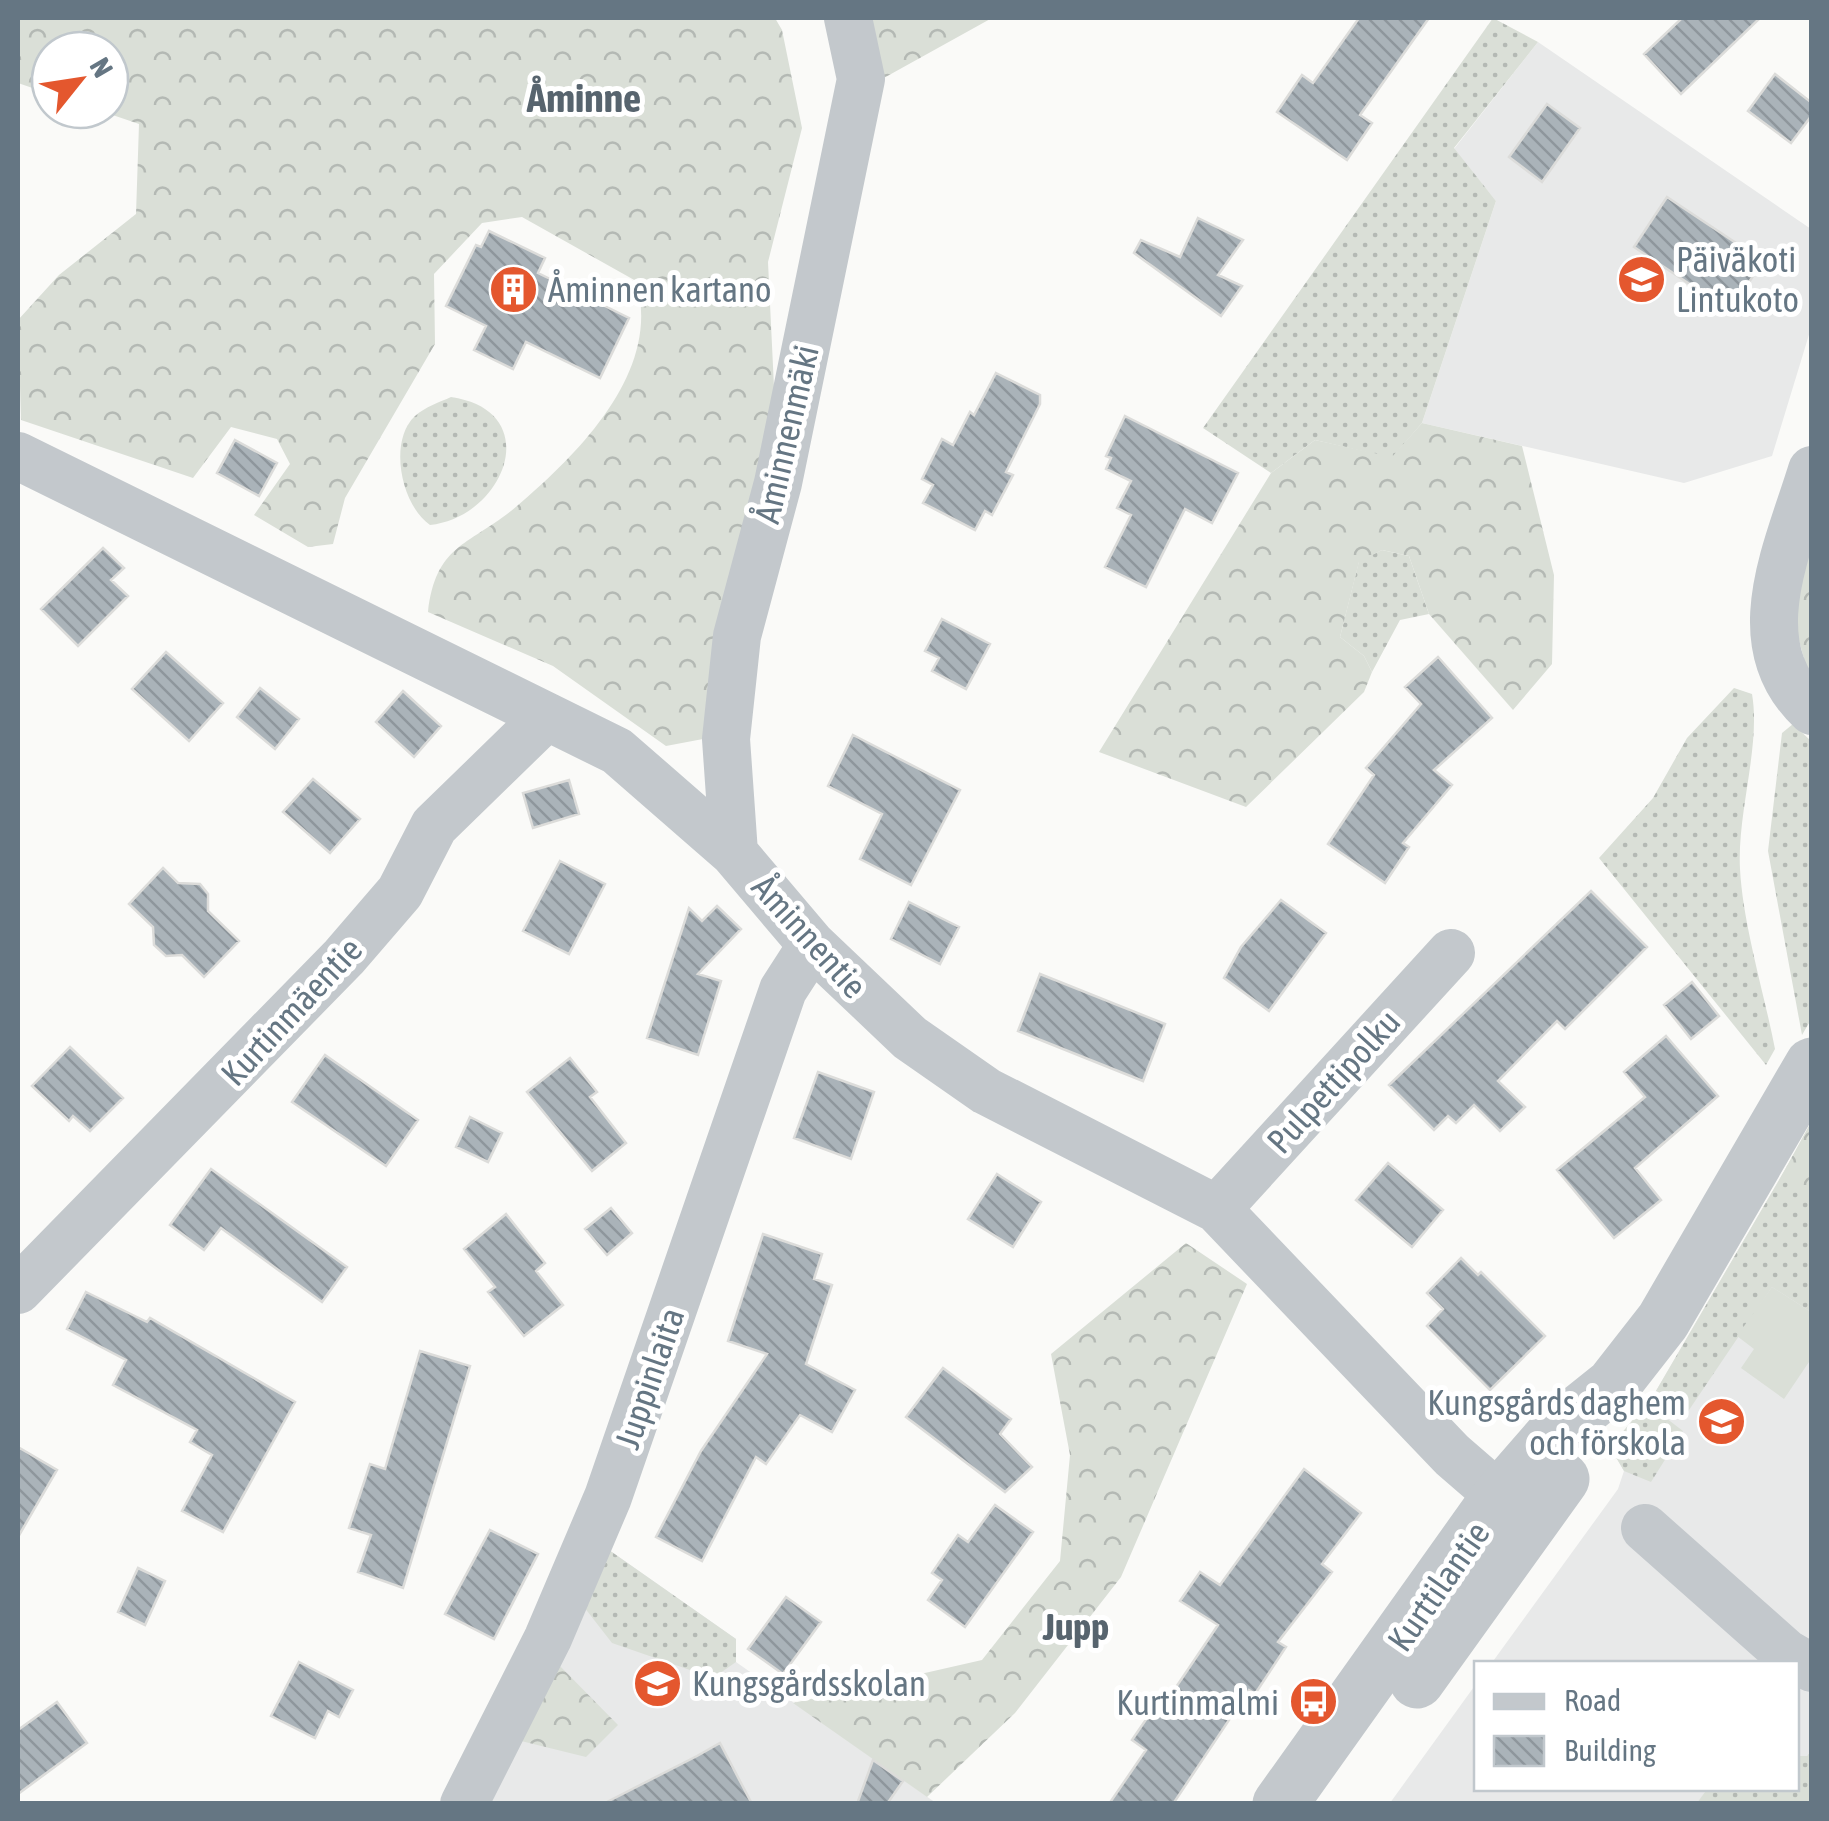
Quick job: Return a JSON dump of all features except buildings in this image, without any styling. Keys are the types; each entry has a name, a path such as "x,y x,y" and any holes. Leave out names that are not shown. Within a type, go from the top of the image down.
{"street":[{"name":"Åminnenmäki","path":"734,853 726,739 737,636 778,483 861,79 848,18"},
{"name":"Åminnentie","path":"18,456 617,751 734,853 812,945 910,1038 950,1068 1217,1209 1514,1510"},
{"path":"1812,470 1771,608 1772,634 1794,694 1812,711"},
{"name":"Kurtinmäentie","path":"18,1290 344,957 400,892 434,826 466,790 545,718"},
{"name":"Juppinlaita","path":"464,1804 548,1638 608,1496 777,1006 812,945"},
{"name":"Pulpettipolku","path":"1217,1209 1450,953"},
{"name":"Kurttilantie","path":"1328,1804 1514,1510 1558,1428 1613,1384 1663,1321 1812,1065"},
{"name":"Kurttilantie","path":"1280,1804 1514,1510"},
{"path":"1646,1528 1786,1653 1812,1668"}],"shaded area":[{"name":"Päiväkoti Lintukoto","path":"1538,42 1811,229 1811,328 1772,456 1684,483 1422,423 1496,201 1454,149"},
{"name":"Kungsgårds daghem och förskola","path":"1781,1177 1811,1200 1811,1647 1789,1661 1493,1661 1618,1489 1624,1471 1610,1447 1653,1396"},
{"name":"Kungsgårdsskolan","path":"609,1550 736,1639 736,1662 936,1803 485,1804"},
{"path":"1799,1673 1811,1683 1811,1750 1807,1756 1799,1756"},
{"path":"1474,1687 1474,1791 1706,1791 1697,1804 1390,1803"}],"green space":[{"path":"18,18 775,18 782,30 802,128 768,262 774,387 703,739 666,746 553,666 428,612 432,589 448,558 541,485 610,407 638,346 641,314 636,281 522,217 482,223 434,274 435,344 345,498 333,544 308,547 254,515 290,464 277,439 231,427 193,478 21,420 18,320 59,275 136,214 139,124 130,121 130,30 30,30 30,87 18,83"},
{"path":"869,18 992,18 882,79"},
{"path":"1493,18 1538,42 1454,148 1496,201 1422,423 1392,458 1315,440 1271,473 1203,428"},
{"path":"451,397 480,406 498,422 506,442 504,463 495,485 478,504 456,518 430,525 420,516 405,488 402,441 415,416"},
{"path":"1422,423 1522,446 1554,575 1552,664 1513,710 1429,614 1409,556 1382,550 1359,562 1340,637 1364,656 1372,672 1364,692 1246,807 1099,752 1271,473 1315,440 1392,457"},
{"path":"1811,535 1811,671 1807,670 1790,607"},
{"path":"1382,550 1409,556 1429,614 1400,620 1372,672 1364,656 1340,637 1359,561"},
{"path":"1734,688 1752,694 1754,714 1740,869 1749,936 1775,1049 1766,1065 1599,858 1653,798 1687,738"},
{"path":"1793,724 1811,741 1812,1018 1802,1035 1768,851 1782,733"},
{"path":"1811,1122 1811,1200 1781,1177"},
{"path":"1811,1125 1811,1312 1772,1287 1687,1413 1675,1405 1666,1418 1683,1431 1651,1482 1624,1471 1610,1447 1653,1396"},
{"path":"1186,1243 1247,1284 1121,1577 1015,1713 927,1797 793,1703 982,1660 1060,1561 1070,1455 1051,1354"},
{"path":"1772,1287 1811,1312 1811,1359 1784,1399 1741,1368 1754,1349 1737,1336"},
{"path":"609,1550 736,1639 736,1662 713,1678 612,1643 584,1607"},
{"path":"558,1664 618,1725 586,1757 517,1740"},
{"path":"1811,1750 1811,1803 1697,1803 1706,1791 1799,1791 1799,1756 1807,1756"}],"place":[{"name":"Päiväkoti Lintukoto","path":"1641,279"},
{"name":"Åminnen kartano","path":"513,289"},
{"name":"Kungsgårds daghem och förskola","path":"1721,1422"},
{"name":"Kungsgårdsskolan","path":"657,1683"},
{"name":"Kurtinmalmi","path":"1314,1702"}],"district":[{"name":"Åminne","path":"584,97"},
{"name":"Jupp","path":"1076,1626"}]}
